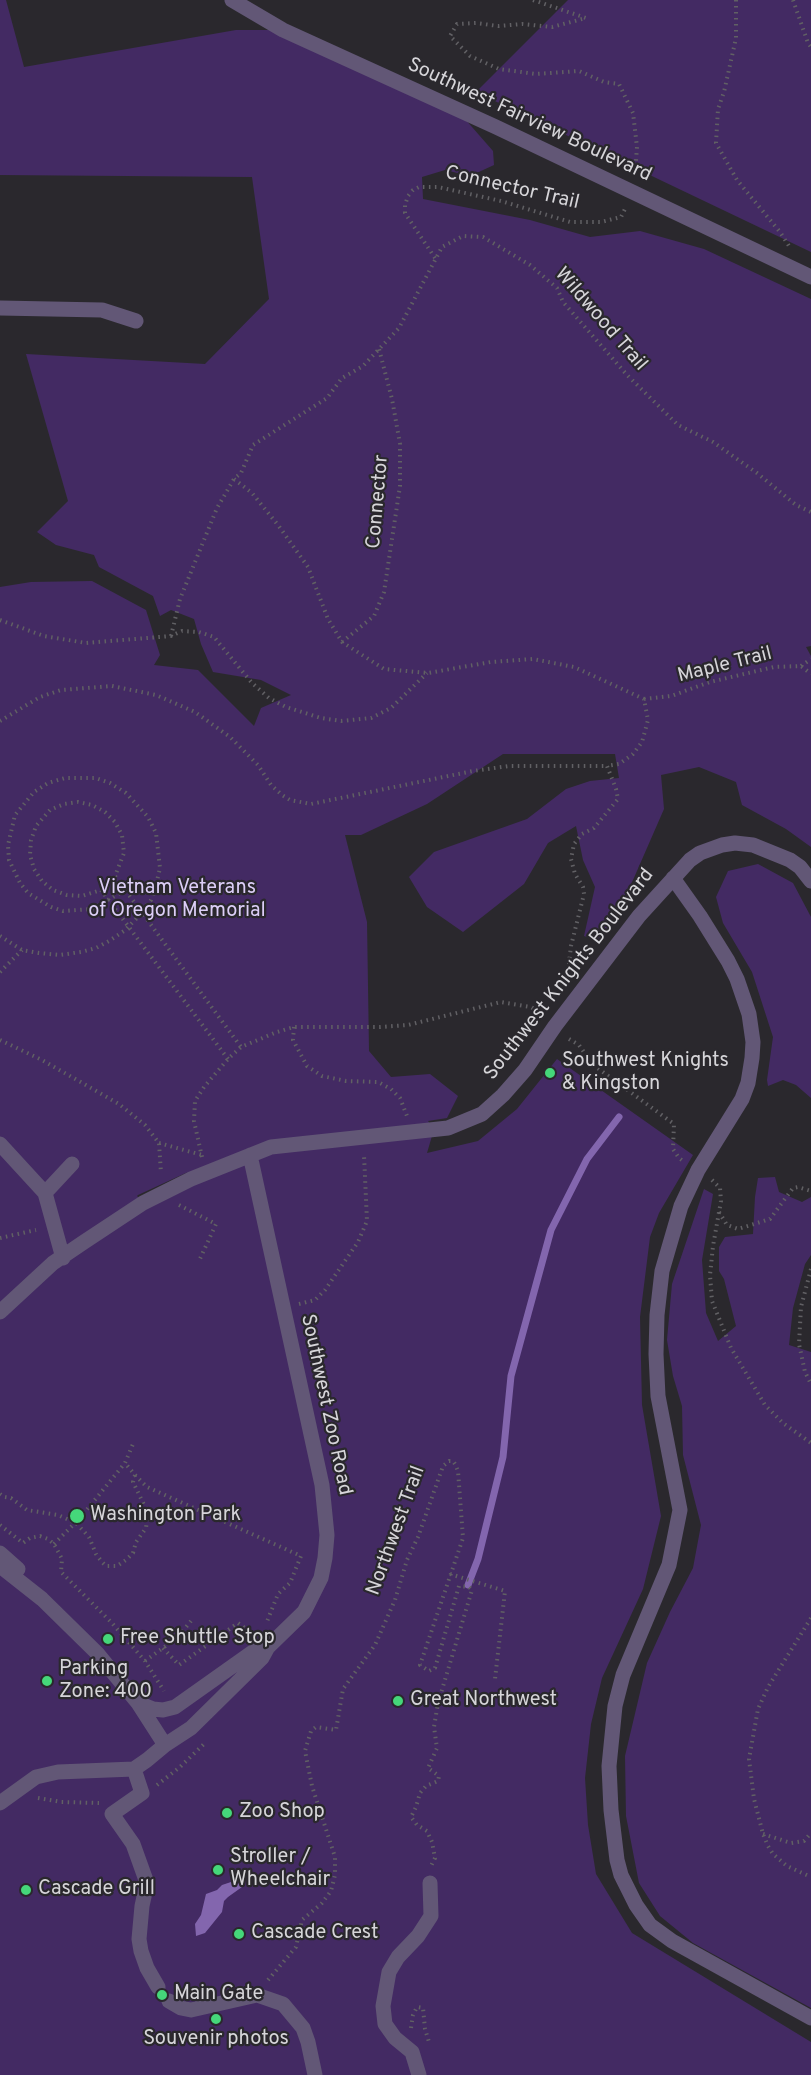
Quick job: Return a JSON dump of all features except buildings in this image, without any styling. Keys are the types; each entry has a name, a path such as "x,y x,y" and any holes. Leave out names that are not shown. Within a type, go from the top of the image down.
{"street":[{"name":"Southwest Fairview Boulevard","path":"232,0 283,30 811,277"},
{"path":"0,308 102,310 136,321"},
{"name":"Southwest Knights Boulevard","path":"0,1312 53,1263 143,1203 208,1172 250,1155 285,1145 448,1128 482,1114 525,1070 578,995 639,916 690,860 711,848 735,843 753,845 780,854 800,867 811,881"},
{"path":"673,878 714,938 737,980 749,1014 753,1050 748,1083 742,1099 689,1187 674,1226 662,1271 657,1315 658,1396 680,1510 669,1565 623,1675 615,1706 609,1766 617,1860 621,1875 636,1905 650,1925 672,1941 811,2018"},
{"path":"0,1144 45,1193 63,1257"},
{"name":"Southwest Zoo Road","path":"138,1703 153,1709 163,1710 175,1707 254,1651 263,1638 303,1612 314,1593 323,1568 327,1534 322,1485 250,1155"},
{"path":"45,1193 72,1164"},
{"path":"0,1553 16,1565 42,1599"},
{"path":"0,1566 42,1599 97,1653 138,1703 165,1745"},
{"name":"Southwest Zoo Road","path":"134,1769 191,1728 262,1658 263,1638"},
{"path":"0,1803 36,1777 58,1772 134,1769 142,1793 112,1814 133,1844 147,1883 139,1940 141,1951 158,1986"},
{"path":"419,2075 412,2052 395,2038 385,2024 383,2006 389,1972 398,1957 418,1936 431,1916 430,1883"},
{"path":"169,2001 181,2008 191,2010 257,1995 283,2004 296,2018 308,2042 315,2075"}],"path":[{"path":"533,0 586,18 552,27 522,24 498,26 476,23 457,24 450,36 470,56 499,69 536,74 579,71 619,84 633,113 637,147 633,192"},
{"path":"736,0 736,38 718,109 716,143 737,180 780,232 796,257 796,270"},
{"path":"793,0 811,47"},
{"name":"Connector Trail","path":"435,258 405,213 408,196 413,189 438,187 501,201 570,222 601,222 621,217 633,192"},
{"name":"Wildwood Trail","path":"234,479 241,472 253,445 327,398 342,378 363,366 399,328 442,247 463,236 483,237 530,265 557,288 563,302 627,375 678,425 713,442 757,473 796,505 811,512"},
{"name":"Connector","path":"342,642 374,616 384,592 398,496 399,444 392,399 379,349"},
{"path":"0,721 39,697 61,690 112,686 156,695 195,712 230,736 258,765 271,785 282,795 290,800 311,804 473,771 509,766 619,764 633,754 642,742 648,720 644,699 574,667 533,659 491,662 428,673 384,669 342,642 328,619 308,567 252,493 234,479 217,508 180,599 171,636"},
{"path":"0,620 44,636 86,643 171,636 182,631 200,632 214,637 252,683 268,698 286,707 321,718 341,721 371,718 392,708 428,673"},
{"path":"801,666 811,659"},
{"name":"Maple Trail","path":"644,699 672,696 710,682 774,667 801,666 811,674"},
{"path":"578,995 570,982 568,972 584,894 571,859 574,844 582,834 594,828 618,800 607,766"},
{"path":"0,936 22,950 60,955 81,952 110,941 124,931 151,900 160,868 156,833 148,817 126,793 96,778 65,778 48,783 34,792 15,814 8,845 9,860 20,883 28,893 51,907 63,911 92,909 124,890"},
{"path":"228,1059 101,890 82,896 67,895 53,890 42,881 34,869 30,855 31,840 36,826 50,810 63,804 78,802 92,805 105,812 115,822 122,835 124,853 115,876 242,1047"},
{"path":"0,972 22,950"},
{"path":"208,1172 194,1121 195,1101 228,1059 242,1047 294,1027 408,1025 501,1002 531,1007 544,1015"},
{"path":"294,1027 293,1040 307,1066 322,1077 346,1081 378,1082 391,1089 406,1111 410,1132"},
{"path":"568,1039 579,1045 592,1064 674,1124 673,1149 679,1158 687,1163"},
{"path":"0,1040 42,1060 119,1104 144,1125 159,1143 202,1155"},
{"path":"283,1307 315,1300 325,1290 358,1242 367,1221 363,1137"},
{"path":"159,1143 161,1173"},
{"path":"709,1177 720,1188 721,1201 710,1275 712,1301 731,1348 765,1405 783,1423 811,1443"},
{"path":"719,1212 728,1225 738,1229 770,1219 793,1188 798,1187 811,1191"},
{"path":"178,1204 216,1224 199,1261"},
{"path":"811,1269 801,1307 799,1344 805,1372 811,1384"},
{"path":"54,1544 76,1523 125,1463 133,1444"},
{"name":"Northwest Trail","path":"257,1995 296,1947 302,1920 322,1903 331,1891 335,1875 334,1857 312,1786 305,1751 311,1731 316,1727 336,1730 343,1689 375,1645 395,1600 406,1560 418,1537 443,1466 453,1461 458,1471 463,1538 420,1665 429,1671 435,1668 459,1586 469,1587 472,1590 438,1703 434,1727 437,1748 428,1768 439,1776 438,1781 426,1786 420,1793 411,1817 427,1832 432,1842 435,1858 429,1870 430,1883"},
{"path":"125,1463 147,1487 301,1556 290,1583 278,1594 263,1638 257,1638 238,1623 180,1665 163,1648"},
{"path":"1,1497 10,1498 27,1510 58,1515 76,1523 89,1537 96,1554 106,1566 117,1566 133,1553 136,1542 146,1528 148,1513 133,1482 135,1475"},
{"path":"0,1525 23,1543 30,1538 40,1536 54,1544 62,1558 61,1572 111,1622 145,1661 169,1699"},
{"path":"450,1575 505,1591 495,1679"},
{"path":"811,1618 768,1687 758,1709 749,1759 754,1799 768,1846 778,1860 811,1877"},
{"path":"145,1661 178,1637 191,1621"},
{"path":"32,1798 92,1803"},
{"path":"763,1834 791,1843 804,1841 811,1833"},
{"path":"404,2019 408,2029 411,2027 417,2007 423,2008 425,2029 433,2050"}],"green space":[{"name":"Vietnam Veterans of Oregon Memorial","path":"0,0 6,0 24,67 236,30 283,30 458,111 493,151 494,165 470,176 445,170 422,177 423,199 530,220 590,237 640,231 704,249 811,299 811,646 806,647 811,656 811,847 786,829 742,805 736,782 699,767 661,775 664,809 633,880 600,941 584,936 595,887 583,860 576,826 548,843 524,884 463,932 427,907 409,877 434,852 527,819 566,789 590,781 619,778 615,754 503,754 427,804 361,835 345,835 367,922 369,1051 391,1077 430,1074 458,1096 447,1118 428,1121 434,1129 427,1153 478,1141 517,1109 557,1059 693,1155 659,1213 650,1237 640,1317 642,1405 661,1516 643,1589 602,1678 591,1724 585,1778 588,1825 596,1874 632,1933 811,2042 811,2075 0,2075 0,587 31,582 92,581 146,610 160,655 154,665 198,670 254,726 261,708 291,695 261,680 213,672 201,644 194,619 171,610 160,616 153,596 99,567 94,555 56,545 37,532 68,501 26,354 205,364 269,299 252,177 0,175","holes":["188,1172 144,1203 138,1195"]},
{"path":"568,0 811,0 811,252 476,92"},
{"path":"758,864 793,883 811,917 811,1098 796,1085 783,1080 768,1086 773,1037 752,972 723,923 716,897 728,871"},
{"path":"775,1177 779,1192 802,1202 811,1197 811,1255 805,1264 793,1308 789,1345 811,1352 811,2008 693,1943 660,1916 639,1883 626,1816 625,1756 647,1663 693,1568 701,1525 683,1455 682,1406 673,1376 667,1340 672,1284 704,1189 713,1194 702,1260 706,1313 718,1341 736,1326 724,1279 719,1271 719,1247 725,1237 753,1234 758,1178"}],"shaded area":[{"path":"231,1882 242,1884 242,1887 224,1901 222,1912 205,1933 196,1936 195,1924 201,1915 206,1894"}],"waterway":[{"path":"468,1585 478,1559 503,1457 511,1376 551,1230 587,1159 619,1117"}],"place":[{"name":"Southwest Knights & Kingston","path":"550,1073"},
{"name":"Washington Park","path":"77,1516"},
{"name":"Free Shuttle Stop","path":"108,1639"},
{"name":"Parking Zone: 400","path":"47,1681"},
{"name":"Great Northwest","path":"398,1701"},
{"name":"Zoo Shop","path":"227,1813"},
{"name":"Stroller / Wheelchair","path":"218,1870"},
{"name":"Cascade Grill","path":"26,1890"},
{"name":"Cascade Crest","path":"239,1934"},
{"name":"Main Gate","path":"162,1995"},
{"name":"Souvenir photos","path":"216,2019"}]}
